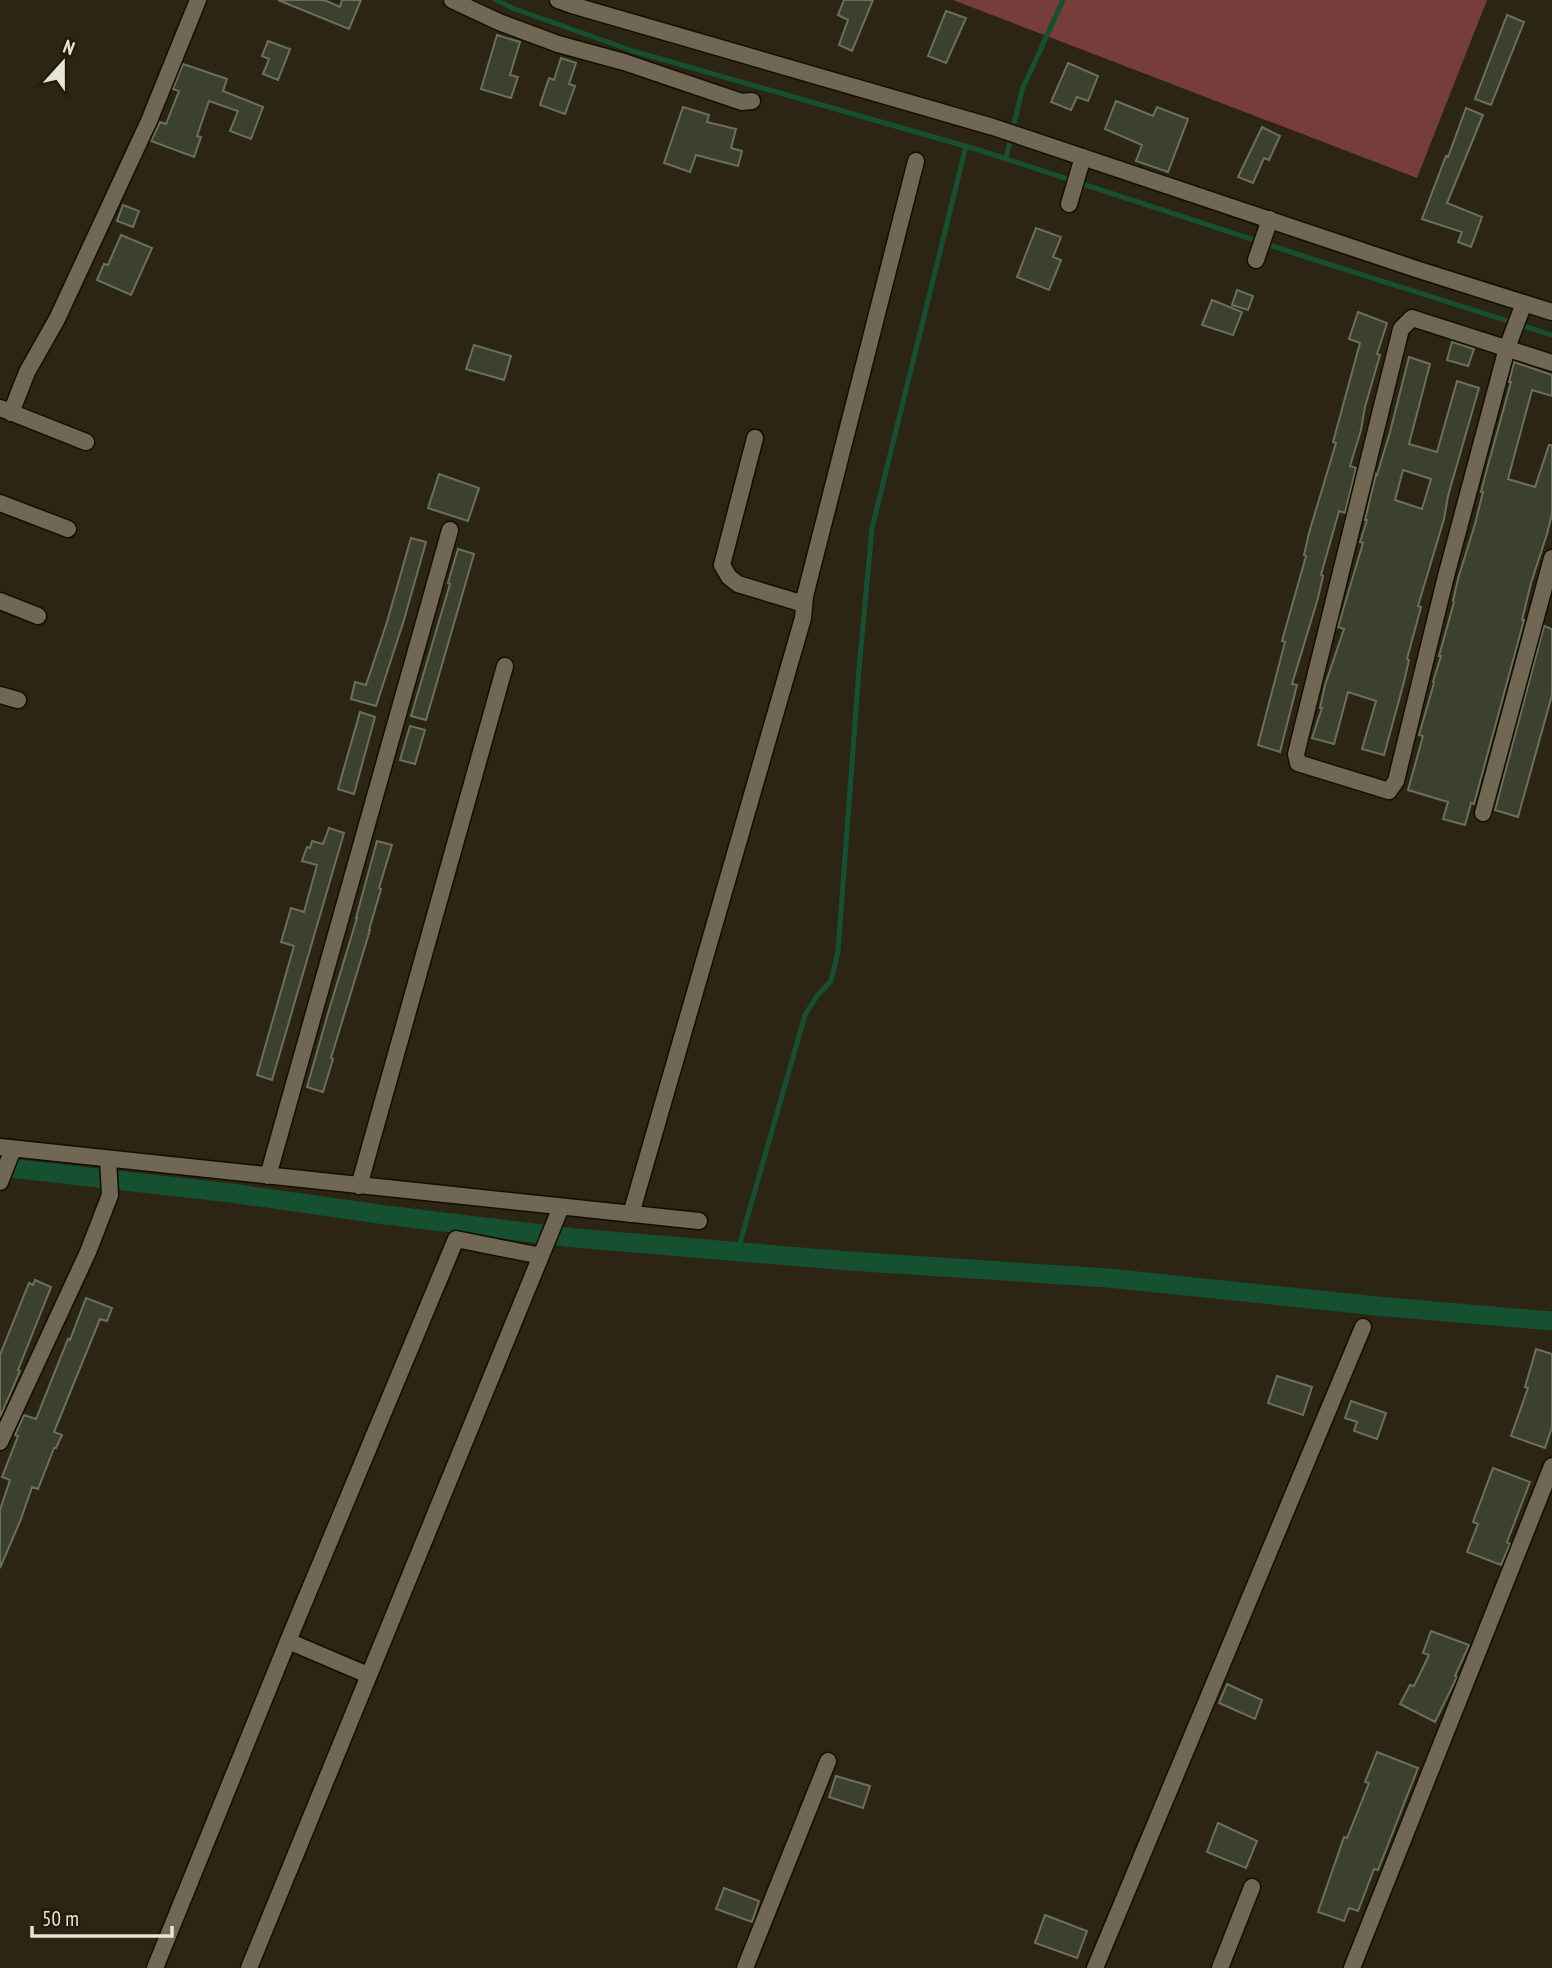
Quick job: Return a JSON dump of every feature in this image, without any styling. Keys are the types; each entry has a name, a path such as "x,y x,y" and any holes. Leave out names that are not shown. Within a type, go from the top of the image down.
{"street":[{"path":"86,442 5,410 57,319 149,121 198,0"},
{"path":"452,0 499,22 558,44 624,62 742,102 752,101"},
{"path":"558,0 1008,132 1082,163 1268,225 1522,308 1552,312"},
{"path":"631,1214 796,645 804,604 916,161"},
{"path":"1070,200 1082,163"},
{"path":"1257,256 1268,225"},
{"path":"1522,308 1509,342 1445,580 1396,781 1389,791 1298,763 1296,754 1401,330 1412,318 1509,342 1552,363"},
{"path":"755,438 722,565 729,577 738,584 804,604"},
{"path":"0,503 68,529"},
{"path":"268,1176 450,530"},
{"path":"1483,813 1552,558"},
{"path":"0,601 38,616"},
{"path":"359,1186 506,666"},
{"path":"0,695 18,700"},
{"path":"0,1182 9,1149 359,1186 559,1212 631,1214 699,1221"},
{"path":"0,1442 88,1252 110,1195 108,1160"},
{"path":"249,1968 559,1212"},
{"path":"155,1968 456,1239 543,1252"},
{"path":"1095,1968 1363,1327"},
{"path":"1352,1968 1552,1466"},
{"path":"288,1641 368,1675"},
{"path":"745,1968 828,1761"},
{"path":"1220,1968 1252,1887"}],"shaded area":[{"path":"953,0 1487,0 1417,178"}],"building":[{"path":"278,0 324,0 340,7 342,0 361,0 349,29"},
{"path":"844,0 873,0 852,51 839,45 848,20 838,15"},
{"path":"946,11 966,18 946,63 928,56"},
{"path":"1507,15 1524,22 1491,105 1475,99"},
{"path":"497,35 520,42 510,75 518,77 511,98 481,89"},
{"path":"268,41 290,49 278,80 263,74 269,59 262,56"},
{"path":"561,58 576,63 569,84 575,86 565,114 540,105 549,78 554,80"},
{"path":"1068,63 1098,76 1088,101 1077,97 1071,110 1051,102"},
{"path":"183,64 227,79 223,91 263,107 251,139 230,131 238,111 209,101 197,136 201,137 194,157 151,141 160,122 166,124 179,91 173,89"},
{"path":"1116,101 1153,116 1157,107 1188,119 1168,172 1136,161 1142,145 1105,129"},
{"path":"683,107 709,115 707,122 736,129 731,148 742,151 738,166 696,155 690,172 664,163"},
{"path":"1466,108 1483,115 1447,203 1482,217 1471,247 1458,242 1462,232 1422,219"},
{"path":"1262,127 1280,136 1269,160 1264,158 1253,183 1238,177"},
{"path":"123,205 139,211 133,227 117,221"},
{"path":"1036,228 1061,237 1053,257 1061,260 1049,290 1017,277"},
{"path":"121,235 152,248 131,295 97,280 104,264 108,265"},
{"path":"1237,290 1253,296 1248,310 1232,305"},
{"path":"1212,300 1242,312 1233,335 1202,325"},
{"path":"1358,312 1387,323 1350,466 1356,468 1345,513 1339,511 1321,575 1323,576 1318,598 1292,684 1297,685 1280,752 1258,745 1285,642 1282,641 1306,556 1304,555 1309,533 1336,443 1333,442 1360,343 1349,339"},
{"path":"1452,342 1474,349 1468,366 1447,360"},
{"path":"474,345 511,356 504,380 466,369"},
{"path":"1409,357 1430,364 1409,444 1437,452 1457,381 1479,388 1418,606 1421,607 1407,659 1409,660 1404,682 1384,755 1362,749 1376,701 1348,692 1334,744 1312,738 1322,708 1325,685 1344,629 1338,627 1363,543 1360,542 1376,474","holes":["1403,470 1431,479 1422,509 1395,500"]},
{"path":"1514,362 1552,375 1552,396 1532,390 1508,479 1535,487 1549,445 1552,445 1552,514 1531,583 1524,620 1474,804 1471,803 1465,825 1443,819 1448,802 1408,790 1423,736 1419,735 1441,656 1458,579 1475,524"},
{"path":"439,474 479,488 468,521 428,508"},
{"path":"411,538 426,542 376,706 351,699 355,682 366,685"},
{"path":"458,549 474,554 426,720 411,716"},
{"path":"1544,626 1552,629 1552,695 1518,817 1495,810"},
{"path":"360,712 375,717 354,794 338,789"},
{"path":"410,726 425,730 415,764 400,760"},
{"path":"329,828 344,833 272,1080 257,1075 294,946 281,942 291,908 304,912 317,865 302,861 307,847 310,848 312,841 323,844"},
{"path":"377,841 392,845 323,1092 307,1087"},
{"path":"35,1280 51,1287 0,1417 0,1355 29,1283 33,1285"},
{"path":"86,1298 112,1308 107,1321 100,1319 54,1432 62,1435 38,1489 32,1487 0,1568 0,1510 10,1480 2,1477 18,1436 15,1435 24,1415 36,1419"},
{"path":"1536,1349 1552,1354 1552,1427 1545,1448 1511,1436 1528,1388 1525,1387"},
{"path":"1277,1376 1312,1387 1303,1415 1268,1403"},
{"path":"1351,1401 1386,1413 1377,1439 1354,1431 1357,1422 1345,1418"},
{"path":"1493,1468 1530,1482 1501,1565 1467,1552 1478,1524 1473,1522"},
{"path":"1431,1631 1469,1645 1435,1722 1400,1704 1410,1685 1414,1686 1429,1655 1423,1653"},
{"path":"1227,1684 1262,1700 1255,1719 1219,1703"},
{"path":"1377,1752 1418,1768 1378,1870 1374,1869 1358,1911 1349,1908 1344,1921 1318,1912 1344,1837 1347,1838 1369,1783 1365,1782"},
{"path":"836,1776 870,1786 863,1808 829,1797"},
{"path":"1218,1823 1257,1841 1246,1868 1207,1852"},
{"path":"724,1888 759,1901 752,1922 716,1909"},
{"path":"1045,1915 1087,1931 1077,1958 1035,1943"}],"waterway":[{"path":"496,0 633,51 979,150 1552,335"},
{"path":"1006,158 1022,90 1063,0"},
{"path":"738,1250 805,1015 831,981 838,951 872,528 966,146"},
{"path":"0,1167 231,1193 575,1238 849,1261 1108,1278 1552,1321"}]}
